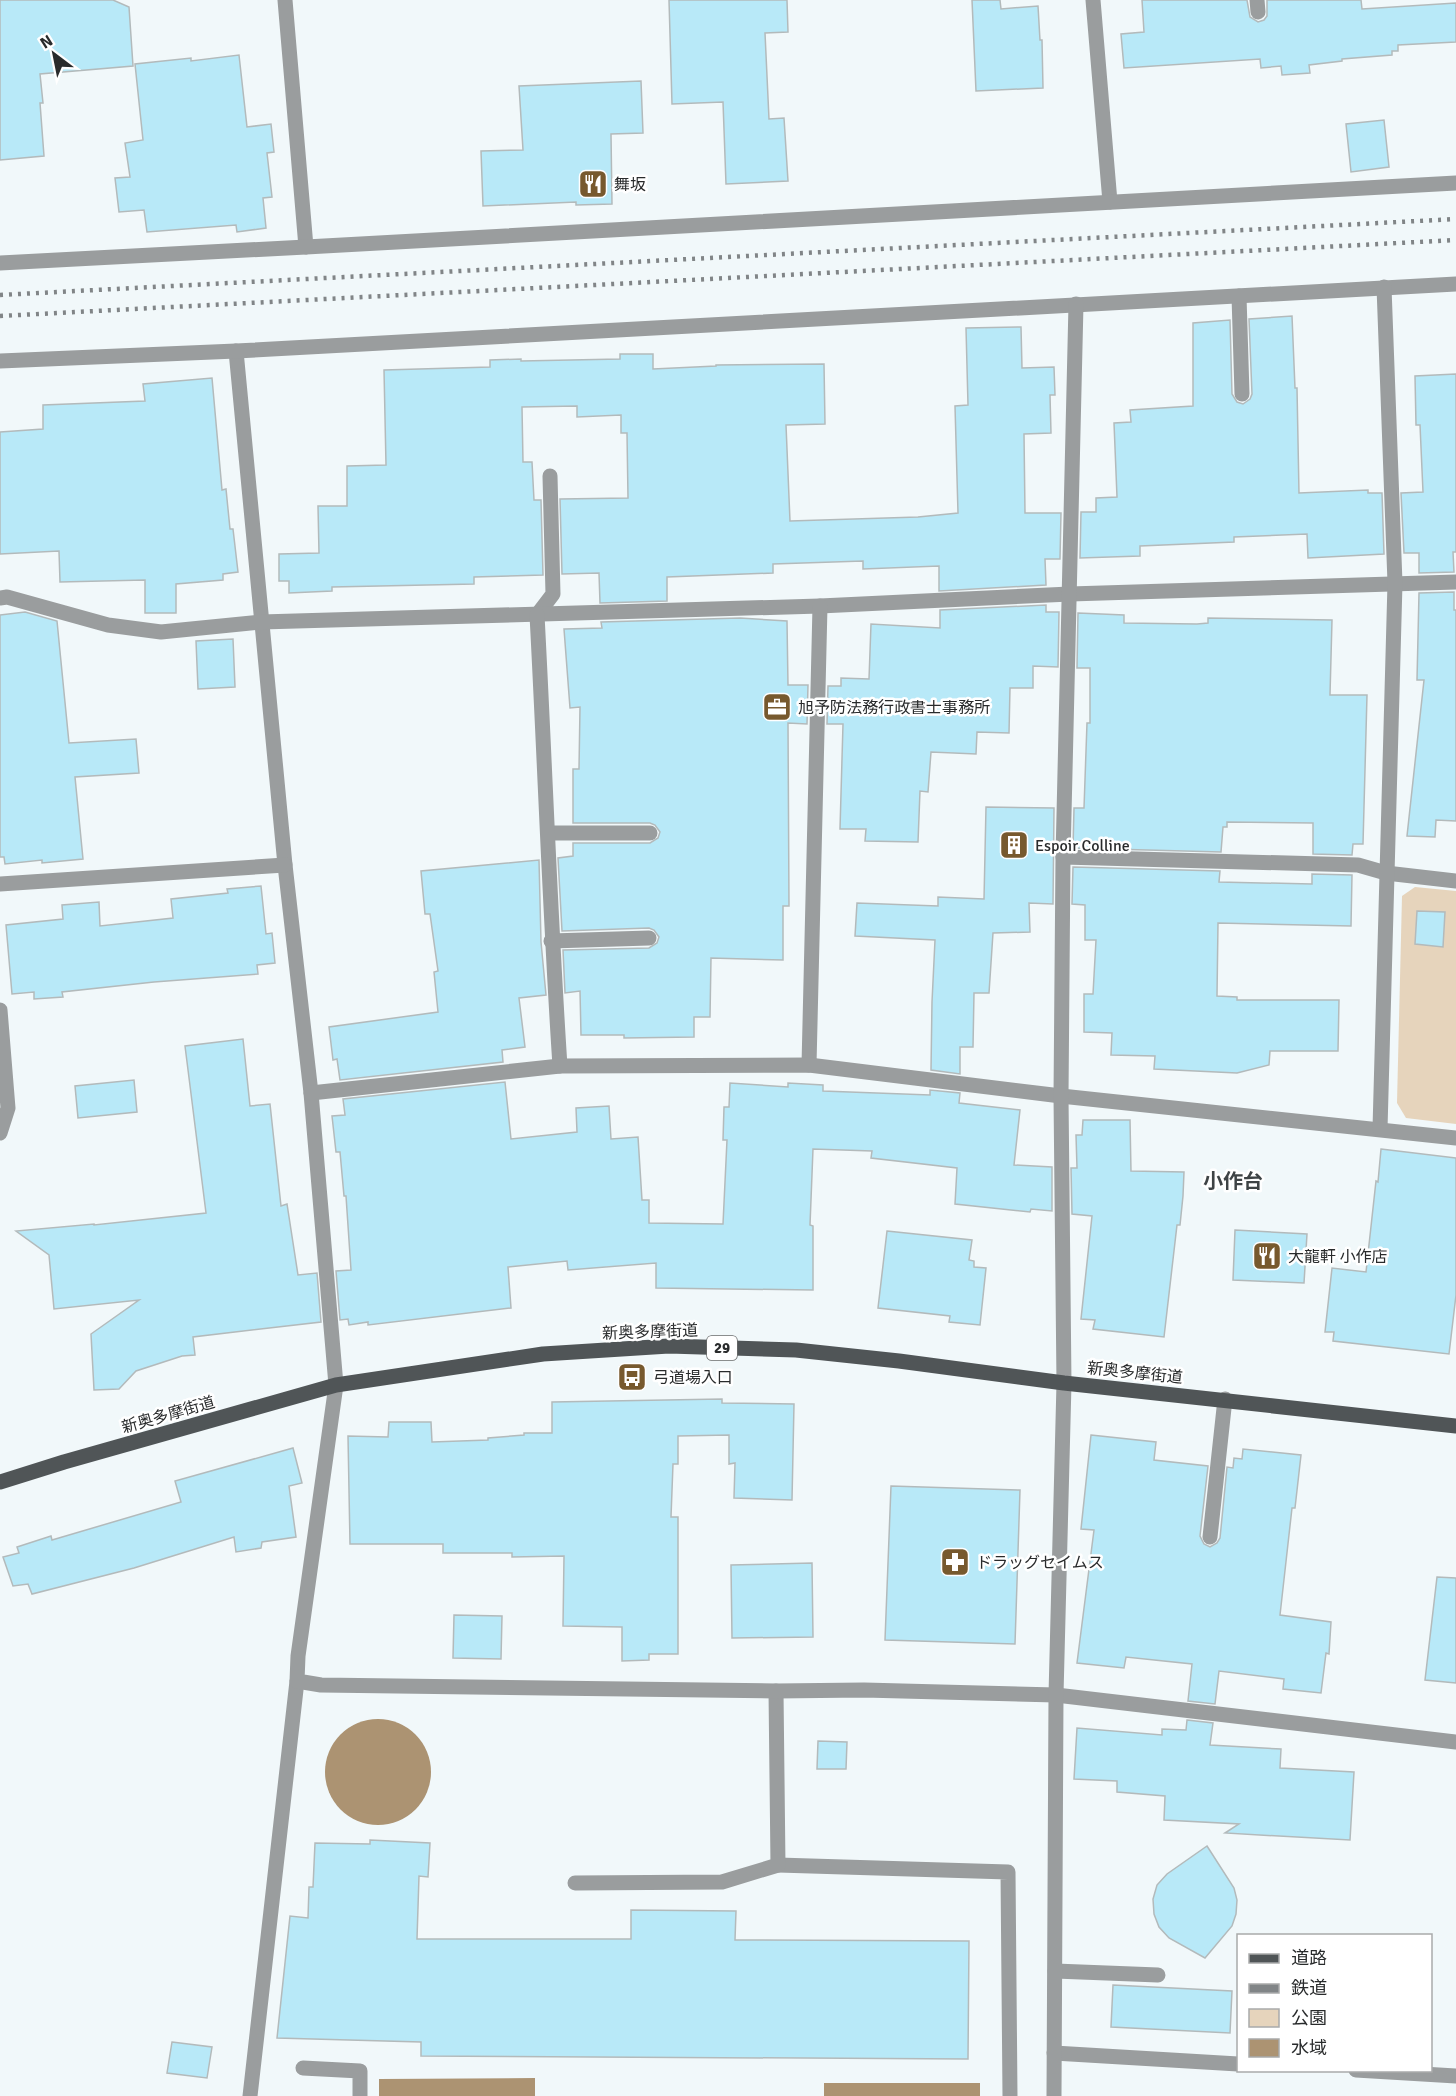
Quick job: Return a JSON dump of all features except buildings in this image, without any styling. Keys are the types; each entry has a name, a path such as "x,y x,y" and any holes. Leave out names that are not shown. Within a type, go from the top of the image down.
{"main road":[{"name":"新奥多摩街道","path":"0,1482 336,1385 543,1353 669,1346 807,1352 899,1361 1064,1383 1456,1426"}],"street":[{"path":"285,0 306,247"},
{"path":"1093,0 1110,202"},
{"path":"0,263 1456,183"},
{"path":"0,361 236,351 1456,284"},
{"path":"1380,1129 1395,583 1384,288"},
{"path":"1239,296 1242,394"},
{"path":"1054,2096 1056,1695 1064,1383 1061,1096 1063,857 1076,304"},
{"path":"236,351 285,865 311,1093 336,1385 298,1656 250,2096"},
{"path":"550,476 553,594 537,615 551,941 560,1066"},
{"path":"0,598 7,597 108,625 161,632 261,622 820,606 1070,594 1456,582"},
{"path":"809,1065 820,606"},
{"path":"548,833 650,833"},
{"path":"1063,857 1358,865 1386,873 1456,881"},
{"path":"0,884 285,865"},
{"path":"551,941 649,938"},
{"path":"0,1010 8,1108 0,1133"},
{"path":"311,1093 560,1066 809,1065 1061,1096 1456,1138"},
{"path":"1210,1537 1225,1399"},
{"path":"297,1681 321,1685 776,1691 864,1690 1056,1695 1456,1742"},
{"path":"776,1691 778,1865"},
{"path":"575,1883 722,1882 778,1865 1008,1872 1010,2096"},
{"path":"1055,1971 1158,1975"},
{"path":"1054,2053 1237,2064"},
{"path":"303,2068 360,2071 360,2096"},
{"path":"1389,2072 1456,2076"}],"green space":[{"path":"1415,887 1456,891 1456,1124 1406,1118 1397,1103 1402,896"}],"water":[{"path":"378,1719 398,1723 415,1735 427,1752 431,1772 427,1792 415,1809 398,1821 378,1825 358,1821 341,1809 329,1792 325,1772 329,1752 341,1735 358,1723"},
{"path":"535,2078 535,2096 379,2096 379,2079"},
{"path":"824,2083 980,2083 980,2096 824,2096"}],"railway":[{"path":"0,295 1456,219"},
{"path":"0,316 1456,240"}],"place":[{"name":"舞坂","path":"593,184"},
{"name":"旭予防法務行政書士事務所","path":"777,707"},
{"name":"Espoir Colline","path":"1014,845"},
{"name":"大龍軒 小作店","path":"1267,1256"},
{"name":"弓道場入口","path":"632,1377"},
{"name":"ドラッグセイムス","path":"955,1562"}],"district":[{"name":"小作台","path":"1233,1181"}]}
